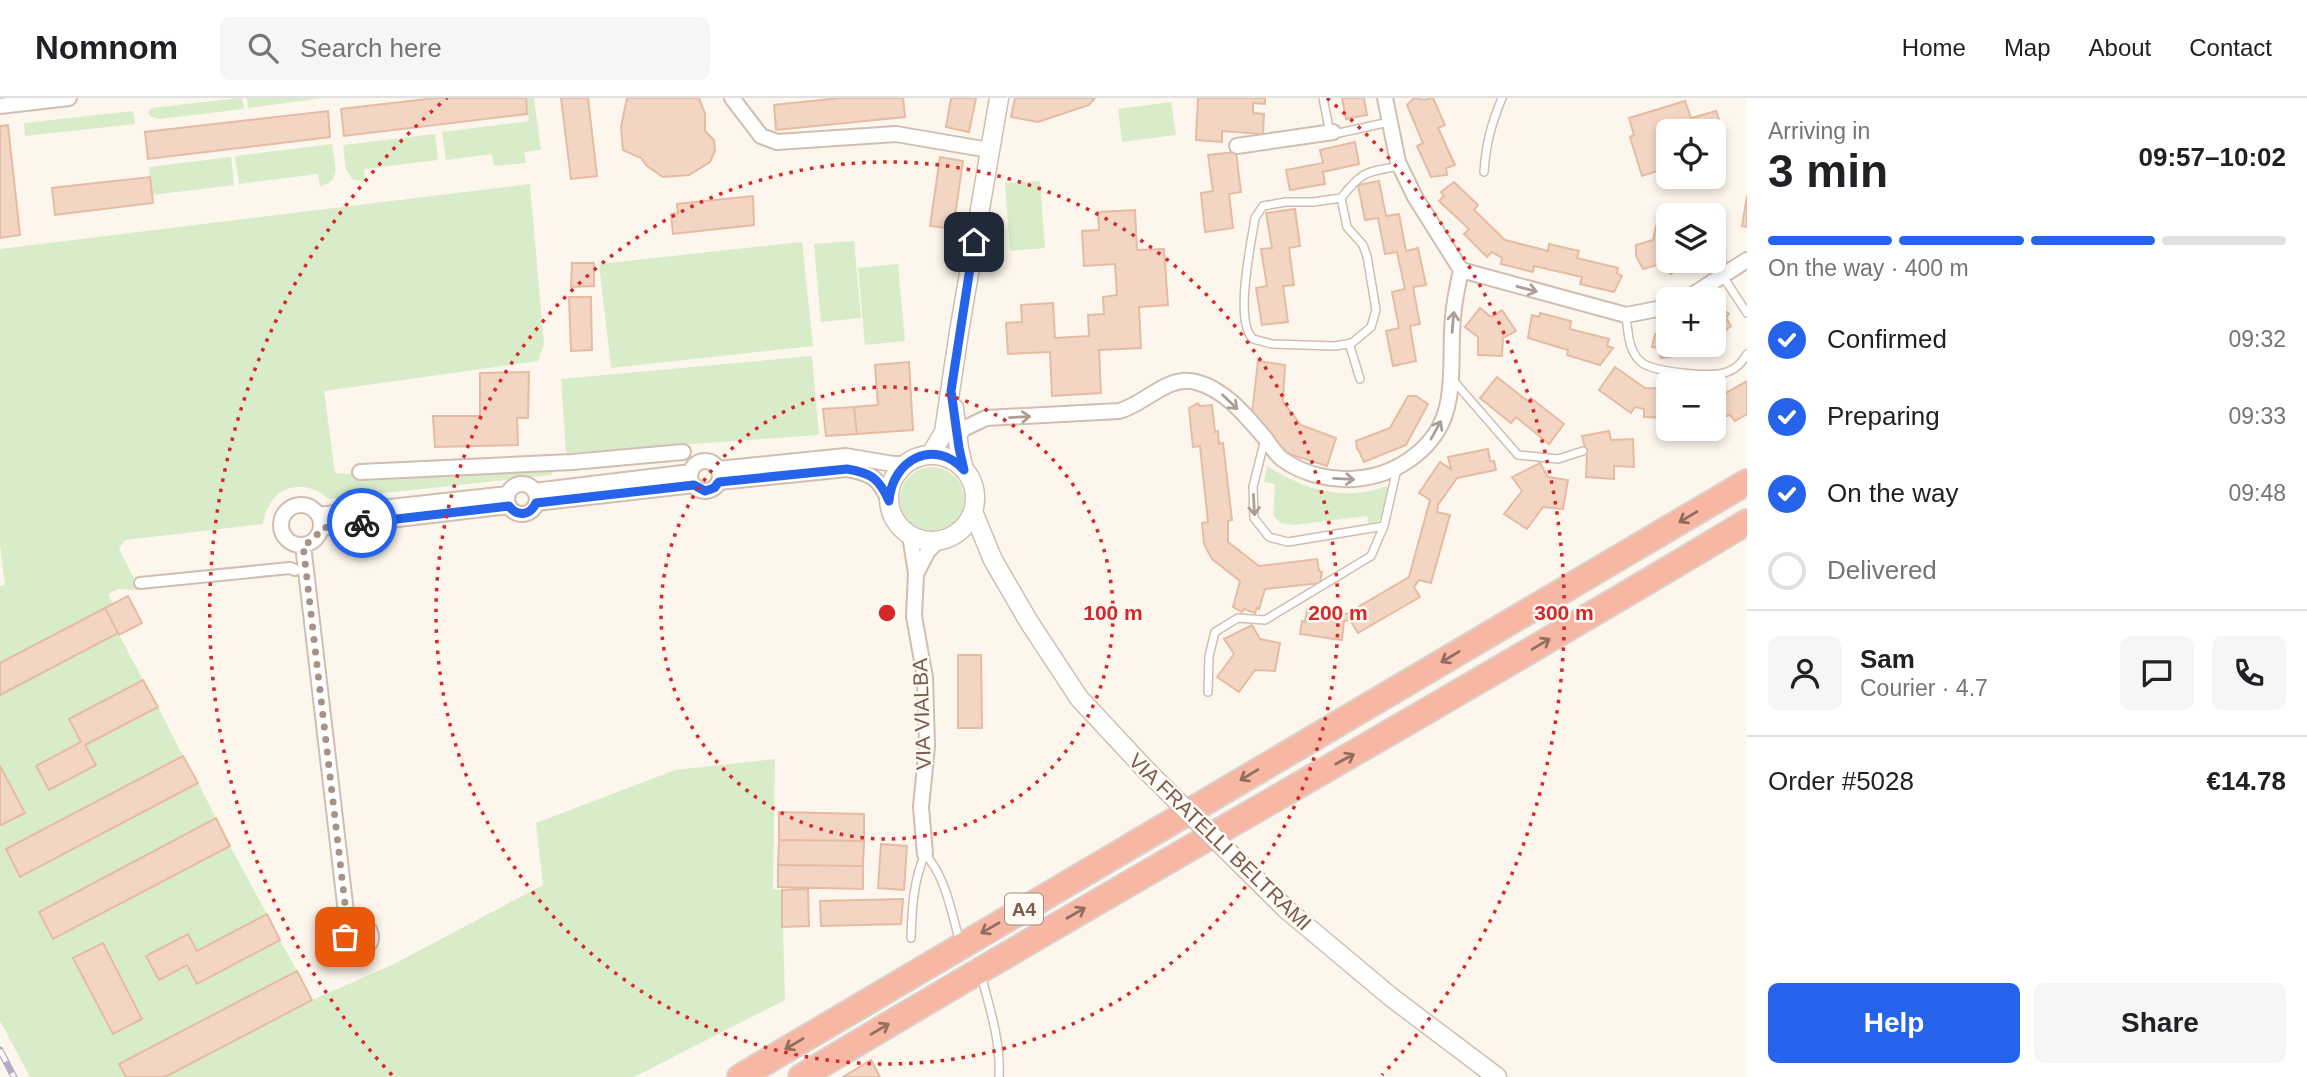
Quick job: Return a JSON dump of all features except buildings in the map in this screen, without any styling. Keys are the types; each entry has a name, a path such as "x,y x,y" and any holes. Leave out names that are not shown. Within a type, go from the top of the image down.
{"highway":[{"name":"A4","path":"740,1077 1747,482"},
{"name":"A4","path":"801,1077 979,969 1406,725 1747,522"}],"street":[{"path":"0,106 69,98"},
{"path":"732,98 761,136 777,142 897,134 989,150"},
{"path":"931,454 944,436 999,98"},
{"path":"957,436 965,428 986,418 1131,408 1177,381 1195,381 1226,396 1279,457 1294,467 1346,481 1374,477 1397,469 1429,442 1439,428 1447,407 1453,315 1461,270 1415,197 1400,166 1385,98"},
{"path":"1237,146 1332,132"},
{"path":"1704,287 1747,260"},
{"path":"1461,270 1626,315 1656,309"},
{"path":"951,391 964,470"},
{"path":"360,472 572,462 683,452"},
{"path":"889,501 890,487 895,475 905,464 931,454 958,463 974,487 974,514 964,527 928,551 916,573"},
{"path":"719,476 846,456 905,464"},
{"path":"572,462 574,486"},
{"path":"692,479 695,466 703,462 712,463 719,476"},
{"path":"719,476 847,469 866,472 884,491 899,527 923,540 945,538"},
{"path":"535,497 574,486 692,479 705,491 714,488 719,476"},
{"path":"535,497 692,479"},
{"path":"520,484 529,486 535,497 531,511 526,513 516,513 508,500 512,489 520,484"},
{"path":"320,522 508,500"},
{"path":"302,505 313,509 320,522 314,540 303,545 292,542 283,534 281,522 291,508 302,505"},
{"name":"VIA FRATELLI BELTRAMI","path":"974,514 993,560 1029,622 1079,698 1146,770 1286,909 1391,997 1497,1077"},
{"name":"VIA VIALBA","path":"910,535 916,573 914,616 925,678 927,746 921,807 925,855"},
{"name":"VIA FRATELLI BELTRAMI","path":"945,538 973,542 993,560"},
{"path":"303,545 347,921 351,927"},
{"path":"140,583 290,568 295,570"}],"lane":[{"path":"1323,98 1332,132 1390,122"},
{"path":"1484,172 1489,128 1502,98"},
{"path":"1341,198 1347,227 1365,250 1376,310 1371,327 1358,339 1335,346 1266,343 1250,335 1244,317 1255,218 1263,206 1341,198 1355,179 1400,166"},
{"path":"1722,275 1747,313"},
{"path":"1626,315 1629,341 1634,355 1642,363 1654,368 1712,375 1726,373 1738,367 1747,354"},
{"path":"1349,343 1360,379"},
{"path":"1450,376 1518,455 1558,459 1583,451"},
{"path":"1265,439 1253,487 1254,518 1269,537 1289,542 1384,526"},
{"path":"1208,692 1209,656 1215,632 1238,618 1265,620 1371,556 1384,526 1397,469"},
{"path":"911,938 913,890 925,855 934,864 944,888 961,946"},
{"path":"979,969 994,1023 1000,1059 999,1077"}],"green space":[{"path":"242,98 244,109 159,119 150,116 148,112 152,108"},
{"path":"247,98 322,98 248,108"},
{"path":"526,98 534,98 541,150 524,152 526,163 494,166 492,154 446,160 442,132 529,121"},
{"path":"1171,102 1176,135 1122,142 1118,109"},
{"path":"133,111 135,124 25,136 24,123"},
{"path":"435,134 438,160 364,169 365,181 353,180 346,170 343,145"},
{"path":"332,144 335,170 332,180 327,184 320,186 318,174 239,184 235,156"},
{"path":"231,157 234,185 152,195 149,167"},
{"path":"1040,181 1045,248 1010,251 1005,183"},
{"path":"530,184 544,344 538,361 324,391 335,473 407,476 551,467 552,475 329,499 308,488 297,487 287,489 271,502 263,524 125,540 119,549 140,590 118,589 108,594 113,604 0,663 0,586 5,585 0,545 0,249"},
{"path":"854,241 861,318 821,322 814,244"},
{"path":"802,242 813,346 611,368 599,264"},
{"path":"898,264 905,341 865,345 858,268"},
{"path":"812,356 819,435 566,453 561,379"},
{"path":"1267,466 1296,482 1325,491 1355,493 1387,486 1382,515 1369,526 1367,516 1294,525 1280,523 1273,515 1275,484 1264,482"},
{"path":"926,467 938,467 955,476 962,487 962,511 955,522 938,531 926,531 914,526 905,517 900,505 900,493 905,481 914,472"},
{"path":"118,633 143,680 69,719 81,742 36,766 49,790 96,765 85,745 158,707 183,756 6,849 20,876 198,783 216,818 39,911 53,938 230,846 267,914 197,951 188,934 146,956 158,980 187,965 198,984 280,940 297,971 119,1064 126,1077 30,1077 0,1021 0,824 25,813 0,766 0,695","holes":["102,943 142,1018 114,1034"]},
{"path":"775,759 773,889 782,890 785,1000 634,1077 165,1077 312,1000 392,965 543,885 536,823 675,770"}],"railway":[{"path":"0,1050 14,1077"}],"way so far":[{"path":"345,937 351,927 347,921 303,545 314,540 321,528 362,523"}],"route":[{"path":"362,523 509,506 521,514 531,511 536,503 694,485 700,490 709,491 719,482 822,470 847,469 866,472 879,484 889,501 890,487 895,475 905,464 918,457 931,454 946,457 958,463 964,470 951,391 974,242"}]}
